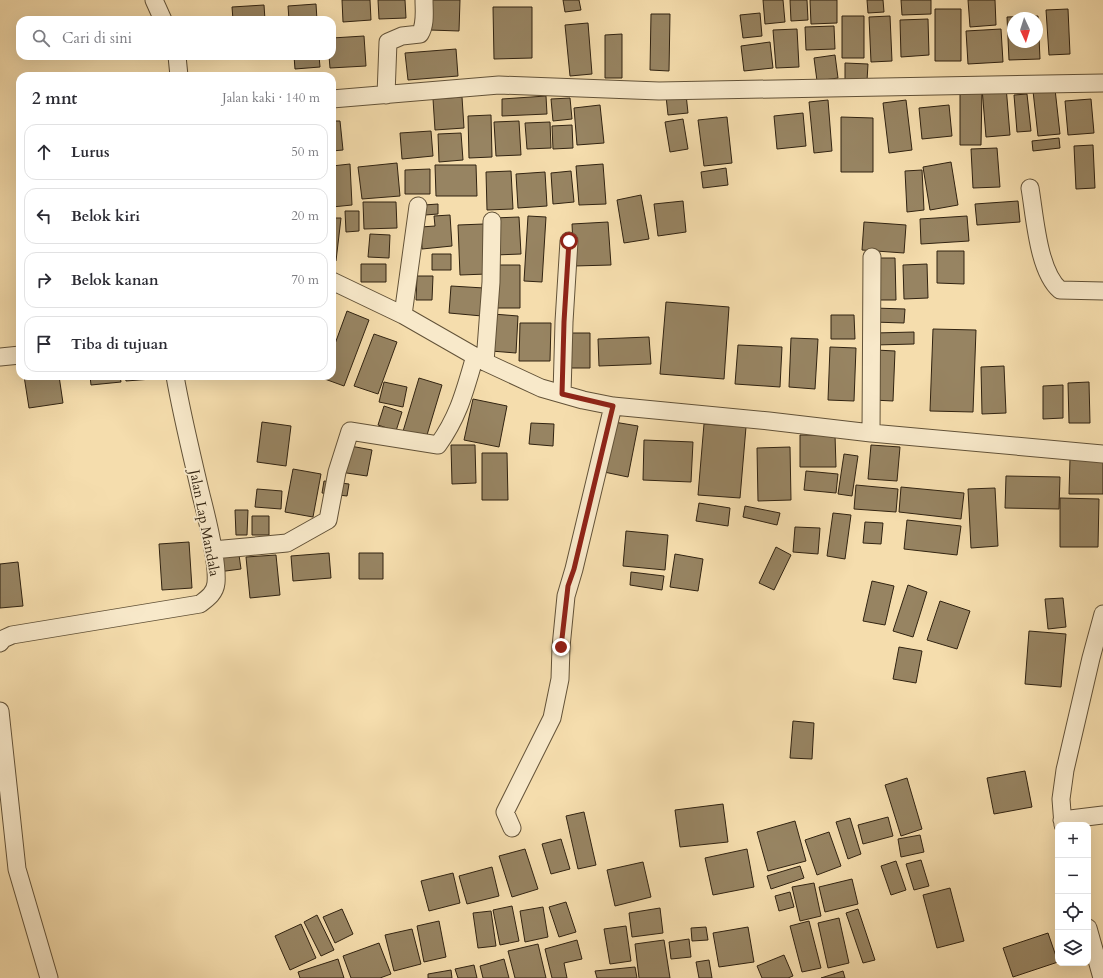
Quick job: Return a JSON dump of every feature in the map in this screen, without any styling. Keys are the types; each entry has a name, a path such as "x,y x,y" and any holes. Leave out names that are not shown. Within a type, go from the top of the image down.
{"street":[{"path":"154,0 161,16"},
{"path":"386,95 388,42 402,36 420,34 424,29 424,0"},
{"path":"177,60 179,72"},
{"path":"336,99 499,85 659,91 1103,83"},
{"path":"1030,188 1044,266 1053,285 1060,290 1103,291"},
{"path":"403,315 418,206"},
{"path":"213,550 287,543 328,520 337,472 350,431 438,446 451,427 480,358 491,282 492,221"},
{"path":"562,394 564,322 569,241"},
{"path":"870,433 872,257"},
{"path":"336,283 403,315 480,358 541,388 613,406 769,421 870,433 1103,454"},
{"path":"0,357 16,355"},
{"name":"Jalan Lap Mandala","path":"0,643 3,639 12,636 200,604 212,595 216,584 213,550 207,518 182,415 176,380"},
{"path":"512,828 507,820 505,812 552,718 557,701 568,586 574,569 613,406"},
{"path":"1103,614 1100,639 1091,658 1065,770 1062,799 1063,822 1103,815"},
{"path":"0,711 6,835 49,978"},
{"path":"1089,930 1102,978"}],"building":[{"path":"342,0 370,0 371,20 343,22"},
{"path":"378,0 405,0 406,18 379,19"},
{"path":"431,0 460,0 459,31 430,30"},
{"path":"563,0 579,0 581,10 565,12"},
{"path":"763,0 783,0 785,22 765,24"},
{"path":"790,0 807,0 808,20 791,21"},
{"path":"810,0 837,0 837,23 811,24"},
{"path":"867,0 883,0 884,12 868,13"},
{"path":"901,0 931,0 931,14 902,15"},
{"path":"968,0 995,0 996,25 970,27"},
{"path":"316,4 317,16 289,16 288,6"},
{"path":"264,5 265,16 233,16 232,7"},
{"path":"493,7 532,7 532,58 494,59"},
{"path":"935,9 961,9 961,61 935,61"},
{"path":"1068,9 1070,54 1049,55 1046,10"},
{"path":"760,13 762,36 743,38 740,15"},
{"path":"651,14 670,14 669,71 650,70"},
{"path":"842,16 864,16 864,58 842,58"},
{"path":"890,16 892,61 871,62 869,17"},
{"path":"928,19 929,55 901,57 900,20"},
{"path":"588,23 592,74 570,76 565,25"},
{"path":"834,26 835,49 806,50 805,27"},
{"path":"797,29 799,67 776,68 773,30"},
{"path":"1001,29 1003,62 968,64 966,31"},
{"path":"622,34 622,78 605,78 605,35"},
{"path":"364,36 366,66 330,68 329,60 336,60 336,38"},
{"path":"770,42 773,68 744,71 741,46"},
{"path":"1008,48 1039,48 1040,59 1009,60"},
{"path":"456,49 458,76 408,80 405,53"},
{"path":"835,55 838,78 817,81 814,58"},
{"path":"294,60 319,60 320,67 295,69"},
{"path":"845,63 868,64 867,81 845,81"},
{"path":"1006,86 1010,135 986,137 982,88"},
{"path":"960,88 982,88 981,145 960,145"},
{"path":"1055,89 1060,134 1038,136 1033,91"},
{"path":"686,94 688,113 668,115 666,96"},
{"path":"1027,94 1031,131 1017,132 1014,95"},
{"path":"546,96 547,114 502,116 502,99"},
{"path":"462,97 464,128 435,130 433,99"},
{"path":"570,98 572,119 553,121 551,99"},
{"path":"1091,99 1094,133 1068,135 1065,101"},
{"path":"828,100 832,151 814,153 809,102"},
{"path":"906,100 912,150 889,153 883,103"},
{"path":"600,105 604,143 577,145 574,108"},
{"path":"949,105 952,136 922,139 919,108"},
{"path":"803,113 806,146 777,149 774,116"},
{"path":"491,115 492,157 469,158 468,116"},
{"path":"727,117 732,163 704,166 698,120"},
{"path":"841,117 873,118 873,172 841,172"},
{"path":"683,119 688,149 670,152 665,122"},
{"path":"336,121 340,121 343,150 336,151"},
{"path":"519,121 521,155 496,156 494,122"},
{"path":"550,122 551,148 527,149 525,123"},
{"path":"572,125 573,148 553,149 552,126"},
{"path":"431,131 433,156 402,159 400,133"},
{"path":"461,133 463,160 439,162 438,134"},
{"path":"1059,138 1060,148 1033,151 1032,141"},
{"path":"1093,145 1095,188 1076,189 1074,146"},
{"path":"997,148 1000,187 973,188 971,149"},
{"path":"951,162 958,205 930,210 923,167"},
{"path":"397,163 400,196 362,199 358,167"},
{"path":"350,164 352,205 336,207 336,166"},
{"path":"603,164 606,204 579,205 576,166"},
{"path":"435,165 476,165 477,196 436,196"},
{"path":"726,168 728,185 703,188 701,172"},
{"path":"430,169 430,194 405,194 405,170"},
{"path":"922,170 924,210 907,212 905,171"},
{"path":"511,171 513,209 487,210 486,172"},
{"path":"571,171 574,202 553,204 551,173"},
{"path":"545,172 547,206 518,208 516,174"},
{"path":"641,195 649,239 624,243 617,200"},
{"path":"683,201 686,232 658,236 654,204"},
{"path":"1018,201 1020,222 977,225 975,204"},
{"path":"363,202 396,202 397,228 364,229"},
{"path":"438,204 438,214 425,215 424,205"},
{"path":"345,211 359,211 359,231 346,232"},
{"path":"450,215 452,246 422,249 421,227 435,226 434,216"},
{"path":"528,216 546,217 542,282 524,281"},
{"path":"967,216 969,241 921,244 920,219"},
{"path":"519,217 521,254 495,255 494,218"},
{"path":"336,218 341,218 336,261"},
{"path":"608,222 611,265 574,266 572,224"},
{"path":"864,222 906,225 904,253 862,250"},
{"path":"484,224 487,274 460,275 458,225"},
{"path":"370,234 390,235 389,258 368,257"},
{"path":"937,251 964,251 964,284 937,283"},
{"path":"432,254 451,254 451,270 432,270"},
{"path":"875,258 895,258 896,300 876,300"},
{"path":"361,264 386,264 386,282 361,282"},
{"path":"927,264 928,298 904,299 903,265"},
{"path":"495,265 520,265 520,308 496,308"},
{"path":"417,276 433,276 432,300 416,300"},
{"path":"451,286 484,288 482,316 449,313"},
{"path":"666,302 729,307 724,379 660,374"},
{"path":"874,308 905,309 904,323 873,322"},
{"path":"347,311 369,320 344,386 328,380 336,380 336,341"},
{"path":"493,314 518,316 516,353 491,351"},
{"path":"831,315 854,315 855,339 831,339"},
{"path":"520,323 551,323 550,361 519,361"},
{"path":"933,329 976,330 973,412 930,411"},
{"path":"914,332 914,344 875,345 875,333"},
{"path":"565,333 590,333 590,368 565,368"},
{"path":"374,334 397,342 378,394 354,386"},
{"path":"649,337 651,364 599,366 598,339"},
{"path":"791,338 818,339 815,389 789,387"},
{"path":"738,345 782,347 780,387 735,384"},
{"path":"830,347 856,348 854,401 828,400"},
{"path":"876,350 895,351 893,401 873,400"},
{"path":"1004,366 1006,413 982,414 981,367"},
{"path":"419,378 442,385 424,445 401,438"},
{"path":"25,380 60,380 63,403 29,408"},
{"path":"90,380 121,380 121,382 91,385"},
{"path":"384,382 407,387 403,407 379,402"},
{"path":"1089,382 1090,423 1069,423 1068,383"},
{"path":"1063,385 1063,418 1043,419 1043,386"},
{"path":"473,399 507,406 499,447 464,440"},
{"path":"384,406 402,412 396,431 378,425"},
{"path":"262,422 291,426 286,466 257,462"},
{"path":"614,422 638,426 628,477 604,472"},
{"path":"531,423 554,424 553,446 529,444"},
{"path":"704,424 746,427 740,498 698,495"},
{"path":"800,435 835,435 836,467 800,467"},
{"path":"644,440 693,442 691,482 643,480"},
{"path":"345,445 372,450 367,476 340,472"},
{"path":"451,445 475,445 476,483 452,484"},
{"path":"871,445 900,447 897,481 868,479"},
{"path":"790,447 791,500 758,501 757,448"},
{"path":"482,453 507,453 508,500 482,500"},
{"path":"844,454 858,456 852,496 838,494"},
{"path":"1070,459 1103,459 1103,494 1069,494"},
{"path":"293,469 321,474 313,517 285,512"},
{"path":"806,471 838,474 836,493 804,490"},
{"path":"1006,476 1060,477 1059,509 1005,508"},
{"path":"324,481 349,484 347,496 322,493"},
{"path":"856,485 898,489 896,512 854,509"},
{"path":"901,487 964,493 961,519 899,512"},
{"path":"995,488 998,546 971,548 968,489"},
{"path":"257,489 282,491 281,509 255,507"},
{"path":"1060,498 1099,499 1098,547 1060,547"},
{"path":"699,503 730,508 728,526 696,521"},
{"path":"745,506 780,513 777,525 743,517"},
{"path":"235,510 248,510 247,535 236,535"},
{"path":"833,513 851,515 845,559 827,556"},
{"path":"252,516 269,516 269,535 252,535"},
{"path":"907,520 961,526 957,555 904,549"},
{"path":"865,522 883,523 881,544 863,543"},
{"path":"795,527 820,528 818,554 793,552"},
{"path":"626,531 668,535 665,570 623,566"},
{"path":"189,542 192,588 162,590 159,544"},
{"path":"776,547 791,555 774,590 759,583"},
{"path":"329,553 331,578 293,581 291,556"},
{"path":"359,553 383,553 383,579 359,579"},
{"path":"675,554 703,559 698,591 670,587"},
{"path":"239,555 241,569 218,572 216,558"},
{"path":"276,555 280,595 250,598 246,557"},
{"path":"18,562 23,606 0,608 0,564"},
{"path":"631,572 664,576 662,590 630,585"},
{"path":"872,581 894,586 885,625 863,621"},
{"path":"908,585 927,592 913,637 893,631"},
{"path":"1063,598 1066,627 1048,629 1045,599"},
{"path":"940,601 970,611 957,649 927,640"},
{"path":"1029,631 1066,634 1061,687 1025,684"},
{"path":"899,647 922,651 916,683 893,679"},
{"path":"793,721 814,723 812,759 790,758"},
{"path":"1025,771 1032,807 994,814 987,778"},
{"path":"907,778 922,829 901,836 885,785"},
{"path":"723,804 728,842 680,847 675,810"},
{"path":"584,812 596,865 578,869 566,816"},
{"path":"888,817 893,836 863,844 858,825"},
{"path":"850,818 861,854 848,859 836,822"},
{"path":"795,821 806,861 768,871 757,832"},
{"path":"829,832 841,866 817,875 805,840"},
{"path":"920,835 924,852 901,857 898,839"},
{"path":"561,839 570,869 551,874 542,844"},
{"path":"525,849 538,889 512,897 499,856"},
{"path":"747,849 754,887 713,895 705,858"},
{"path":"921,860 929,886 914,890 906,864"},
{"path":"896,861 906,890 891,895 881,866"},
{"path":"643,862 651,897 615,906 607,870"},
{"path":"800,866 804,878 771,889 767,876"},
{"path":"492,867 499,896 467,904 459,876"},
{"path":"453,873 460,903 429,911 421,881"},
{"path":"852,879 858,904 825,912 819,887"},
{"path":"814,883 821,916 800,921 792,887"},
{"path":"950,888 964,941 937,948 923,895"},
{"path":"790,892 794,907 779,911 775,896"},
{"path":"566,902 576,932 559,937 549,907"},
{"path":"512,906 519,941 500,945 493,910"},
{"path":"543,907 548,937 525,942 520,911"},
{"path":"660,908 663,933 632,937 629,913"},
{"path":"342,909 353,934 335,943 323,917"},
{"path":"858,909 875,960 863,963 846,913"},
{"path":"491,911 496,946 478,948 473,913"},
{"path":"317,915 334,950 321,956 304,922"},
{"path":"839,918 849,963 828,968 818,923"},
{"path":"439,921 446,957 424,962 417,926"},
{"path":"809,921 821,968 802,972 790,926"},
{"path":"301,924 316,958 290,970 275,936"},
{"path":"626,926 631,961 610,964 604,929"},
{"path":"706,927 708,940 692,941 691,928"},
{"path":"748,927 754,962 719,967 713,933"},
{"path":"412,929 421,964 394,971 385,935"},
{"path":"1048,933 1055,953 1055,963 1013,977 1003,948"},
{"path":"689,939 691,957 671,959 669,942"},
{"path":"577,940 582,959 564,963 567,978 552,978 545,949"},
{"path":"664,940 670,978 639,978 635,944"},
{"path":"379,943 391,974 380,978 351,978 343,956"},
{"path":"538,944 546,978 515,978 508,951"},
{"path":"784,955 793,976 788,978 762,978 757,966"},
{"path":"338,959 344,978 300,978 298,972"},
{"path":"504,959 509,978 483,978 480,966"},
{"path":"709,960 712,978 699,978 696,962"},
{"path":"474,965 477,978 458,978 455,969"},
{"path":"635,967 637,978 597,978 595,971"},
{"path":"451,970 452,978 428,978 428,974"},
{"path":"843,971 845,978 821,978"}],"route":[{"path":"561,647 568,586 574,569 613,406 562,394 564,322 569,241"}]}
